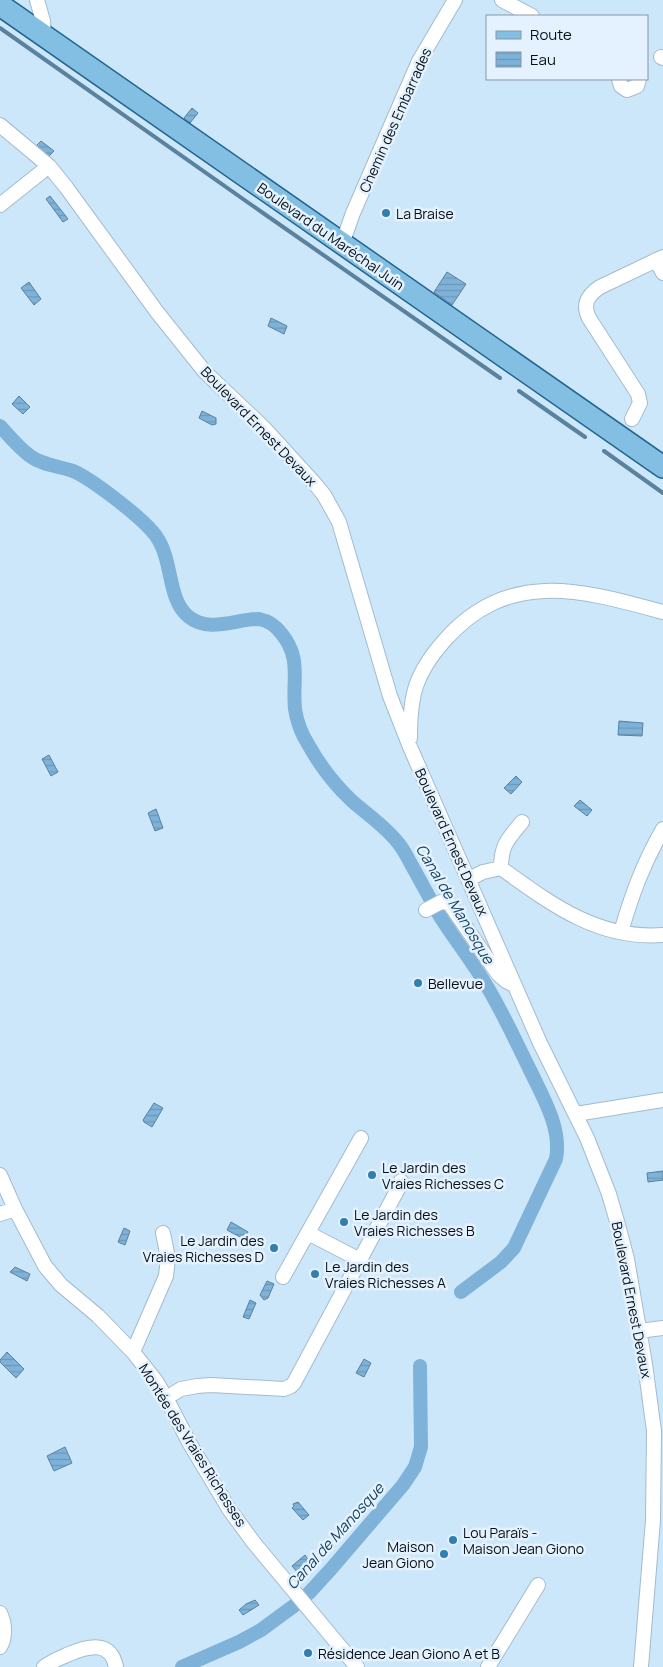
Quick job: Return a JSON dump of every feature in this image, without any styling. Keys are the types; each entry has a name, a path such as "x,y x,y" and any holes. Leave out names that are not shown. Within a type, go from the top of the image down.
{"main road":[{"name":"Boulevard du Maréchal Juin","path":"0,5 663,467"}],"street":[{"path":"0,1 5,0"},
{"path":"37,0 43,21 44,36"},
{"name":"Chemin des Embarrades","path":"342,244 353,213 419,61 455,0"},
{"path":"502,0 530,15"},
{"path":"619,80 621,86 627,90 637,86 639,80"},
{"name":"Boulevard Ernest Devaux","path":"0,125 49,166 157,312 205,372 264,428 315,484 324,495 341,527 388,689 410,747 540,1043 576,1114 609,1194 627,1259 649,1390 655,1443 653,1520 641,1667"},
{"path":"0,205 49,166"},
{"path":"632,419 640,403 638,394 589,318 586,302 591,293 600,287 659,258 663,273"},
{"path":"410,747 411,702 422,671 453,631 488,605 522,592 552,591 607,597 663,612"},
{"path":"501,868 504,844 522,822"},
{"path":"621,932 633,890 663,829"},
{"path":"469,879 483,872 501,868 564,911 590,924 621,932 648,936 663,935"},
{"path":"426,910 439,902 447,902 451,905 498,974 514,985"},
{"path":"576,1114 663,1100"},
{"path":"283,1277 361,1138"},
{"name":"Montée des Vraies Richesses","path":"0,1174 15,1209 45,1266 62,1285 98,1316 133,1352 156,1381 220,1496 254,1543 357,1667"},
{"path":"166,1398 181,1389 196,1386 211,1385 278,1389 291,1386 401,1181"},
{"path":"0,1214 15,1209"},
{"path":"133,1352 166,1276 168,1258 164,1233"},
{"path":"308,1233 360,1260"},
{"path":"639,1331 663,1328"},
{"path":"488,1667 538,1586"},
{"path":"0,1613 4,1628 0,1647"},
{"path":"44,1667 76,1651 93,1647 102,1648 109,1652 114,1659 116,1667"}],"water":[{"path":"192,108 198,113 190,123 184,118"},
{"path":"41,141 54,151 48,157 35,147"},
{"path":"50,196 68,219 63,222 46,199"},
{"path":"447,272 466,284 452,305 434,292"},
{"path":"29,282 41,299 34,305 21,288"},
{"path":"271,318 287,326 284,334 268,326"},
{"path":"19,396 30,407 23,414 12,404"},
{"path":"202,411 216,418 216,424 212,425 199,418"},
{"path":"619,721 643,723 642,736 618,735"},
{"path":"49,755 58,772 51,776 42,759"},
{"path":"516,776 522,782 511,794 504,788"},
{"path":"580,800 592,810 587,816 574,806"},
{"path":"156,809 163,828 155,831 148,813"},
{"path":"154,1103 163,1108 152,1127 143,1120"},
{"path":"663,1171 663,1180 648,1182 647,1173"},
{"path":"231,1222 248,1232 244,1239 227,1230"},
{"path":"124,1228 130,1231 125,1245 118,1242"},
{"path":"15,1267 30,1274 27,1281 10,1272"},
{"path":"267,1281 274,1284 268,1298 264,1300 260,1295"},
{"path":"250,1300 256,1303 249,1319 243,1317"},
{"path":"7,1352 24,1369 16,1378 0,1362"},
{"path":"364,1359 371,1363 364,1377 356,1373"},
{"path":"65,1447 72,1463 54,1471 47,1456"},
{"path":"298,1502 309,1515 303,1520 292,1508 293,1504"},
{"path":"305,1555 310,1562 298,1573 292,1566"},
{"path":"255,1600 259,1605 243,1615 239,1610"}],"waterway":[{"path":"0,28 500,378"},
{"path":"519,391 585,437"},
{"name":"Canal de Manosque","path":"0,426 30,456 81,475 114,498 152,531 164,552 176,599 181,609 189,617 197,622 214,625 259,619 269,622 279,630 292,651 295,670 295,709 300,727 312,752 322,767 352,801 377,821 401,846 438,913 478,971 502,1013 550,1113 556,1136 556,1159 514,1248 501,1262 461,1292"},
{"path":"604,451 663,493"},
{"name":"Canal de Manosque","path":"182,1667 239,1642 261,1630 295,1605 331,1569 403,1485 415,1467 421,1447 420,1366"}],"place":[{"name":"La Braise","path":"386,213"},
{"name":"Bellevue","path":"418,983"},
{"name":"Le Jardin des Vraies Richesses C","path":"372,1175"},
{"name":"Le Jardin des Vraies Richesses B","path":"344,1222"},
{"name":"Le Jardin des Vraies Richesses D","path":"274,1248"},
{"name":"Le Jardin des Vraies Richesses A","path":"315,1274"},
{"name":"Lou Paraïs - Maison Jean Giono","path":"453,1540"},
{"name":"Maison Jean Giono","path":"444,1554"},
{"name":"Résidence Jean Giono A et B","path":"308,1653"}]}
